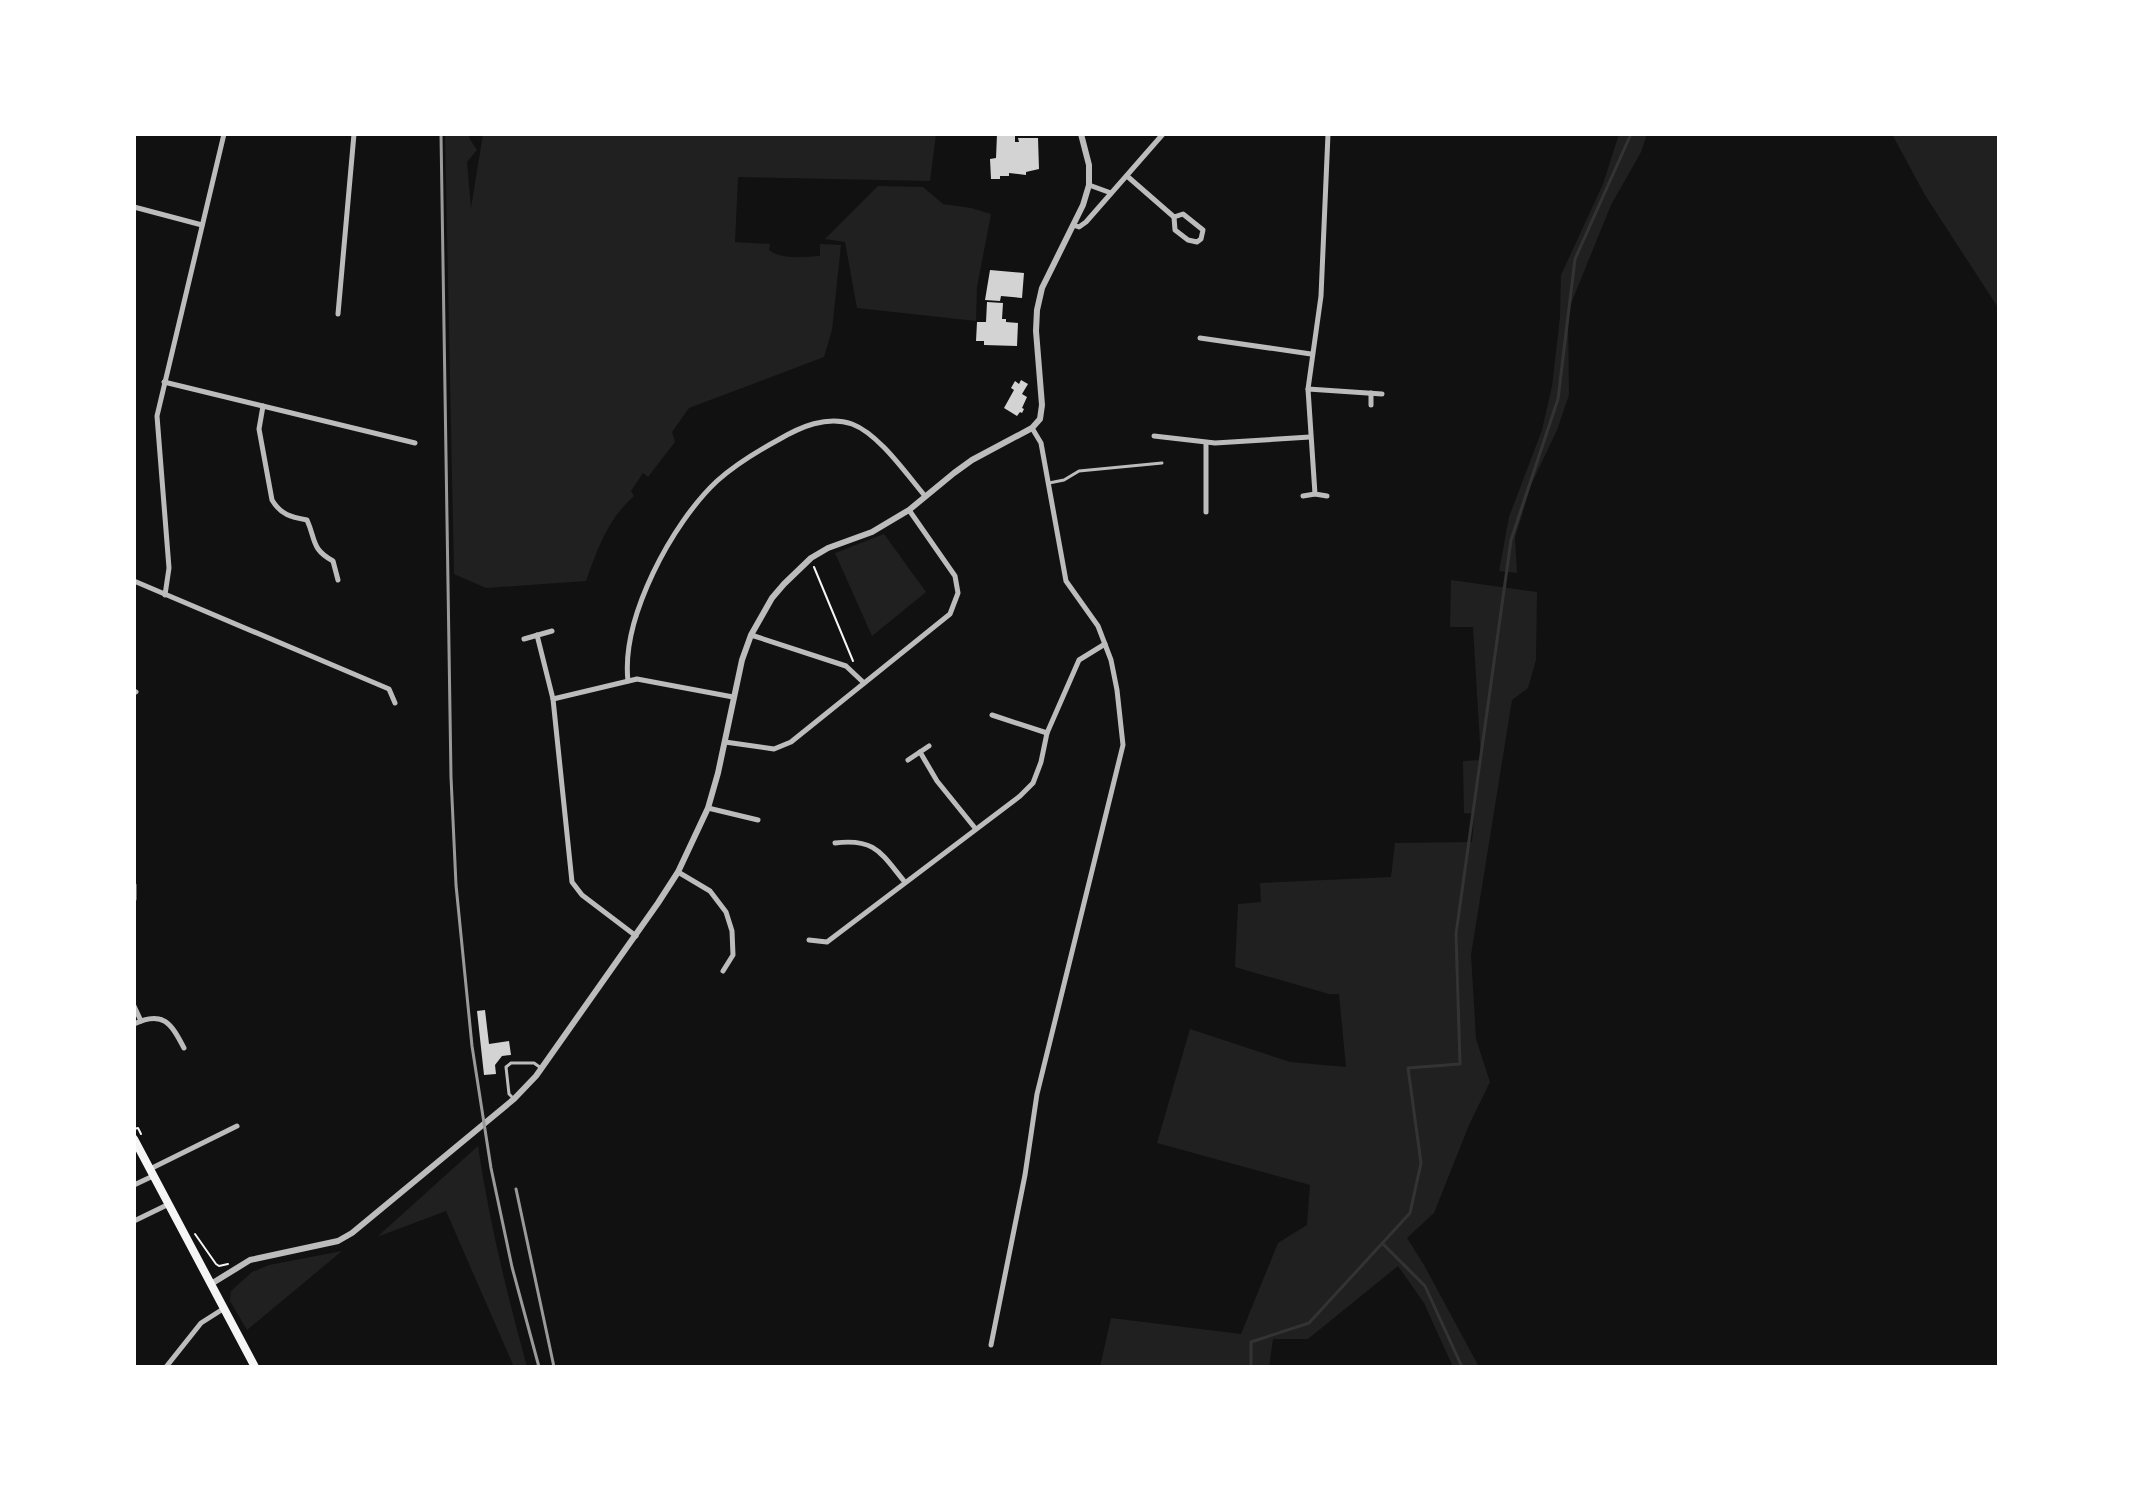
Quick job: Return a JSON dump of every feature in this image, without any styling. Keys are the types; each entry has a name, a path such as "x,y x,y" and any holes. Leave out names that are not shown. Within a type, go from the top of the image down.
{"highway":[{"path":"134,1139 255,1367"}],"street":[{"path":"165,595 169,568 157,430 164,382 224,134"},
{"path":"338,314 354,134"},
{"path":"211,1284 250,1260 338,1241 352,1233 514,1099 542,1068 678,872 708,808 742,660 751,635 772,598 811,558 828,548 872,532 909,510 972,460 1032,428 1040,419 1035,324 1039,298 1083,205 1089,185 1089,165 1081,134"},
{"path":"1073,225 1083,225 1163,134"},
{"path":"1315,494 1308,389 1321,296 1328,134"},
{"path":"1127,176 1174,217 1175,230 1193,242 1201,239 1203,230 1188,216 1174,217"},
{"path":"1089,185 1111,193"},
{"path":"134,207 202,225"},
{"path":"1200,338 1311,354"},
{"path":"164,382 415,443"},
{"path":"1308,389 1382,394"},
{"path":"1371,393 1371,405"},
{"path":"263,406 259,429 272,500 289,517 307,520 313,544 323,556 333,561 338,580"},
{"path":"628,681 629,650 639,611 664,554 693,508 717,482 747,457 791,432 815,423 836,421 852,424 865,431 925,496"},
{"path":"991,1345 1023,1190 1037,1094 1123,745 1117,690 1105,644 1098,626 1066,581 1041,443 1032,428"},
{"path":"1154,436 1206,443 1310,437"},
{"path":"1206,443 1206,512"},
{"path":"1303,496 1327,496"},
{"path":"1206,498 1217,498"},
{"path":"725,742 774,749 791,742 950,614 958,593 955,576 909,510"},
{"path":"134,581 389,689 395,703"},
{"path":"524,639 552,631"},
{"path":"537,635 553,699 572,882 582,895 636,936"},
{"path":"751,635 846,666 864,683"},
{"path":"809,940 827,942 1033,783 1047,733 1079,660 1105,644"},
{"path":"553,699 637,679 733,697"},
{"path":"992,715 1047,733"},
{"path":"908,760 929,746"},
{"path":"920,752 937,781 975,828"},
{"path":"708,808 758,820"},
{"path":"835,843 865,842 879,851 904,881"},
{"path":"678,872 710,891 726,912 732,931 733,955 723,971"},
{"path":"134,885 134,899"},
{"path":"134,1006 141,1021"},
{"path":"134,1024 147,1018 162,1019 175,1031 184,1048"},
{"path":"134,1185 237,1126"},
{"path":"134,1221 169,1204"},
{"path":"166,1367 201,1323 223,1309"}],"lane":[{"path":"1047,484 1064,480 1079,471 1162,463"},
{"path":"514,1099 509,1094 506,1067 511,1063 534,1063 542,1068"}],"path":[{"path":"811,558 857,675"},
{"path":"197,1237 219,1266"}],"shaded area":[{"path":"445,134 470,134 469,138 477,150 467,162 471,208 483,134 936,134 930,181 738,177 735,242 770,244 769,250 774,253 793,257 820,256 820,244 841,245 832,330 824,357 689,408 672,432 675,442 648,477 643,473 631,491 634,496 610,525 586,581 486,588 454,574"},
{"path":"1619,134 1647,134 1641,152 1611,205 1568,311 1569,395 1557,430 1531,485 1515,538 1517,573 1499,571 1509,517 1542,430 1552,386 1561,275 1603,184"},
{"path":"1892,134 1999,134 1999,309 1925,195"},
{"path":"878,186 923,187 943,204 991,214 977,287 976,321 857,308 845,242 825,239"},
{"path":"884,534 926,592 872,636 835,553"},
{"path":"1451,580 1537,592 1536,660 1528,688 1512,700 1471,955 1476,1039 1490,1082 1469,1125 1434,1213 1407,1238 1479,1367 1453,1367 1424,1303 1398,1266 1308,1339 1273,1339 1269,1367 1100,1367 1111,1318 1241,1334 1278,1243 1307,1225 1310,1185 1157,1143 1190,1029 1290,1062 1346,1067 1339,994 1329,994 1235,967 1238,904 1261,902 1260,883 1391,877 1395,843 1472,842 1474,814 1464,813 1463,761 1481,760 1473,627 1450,627"},
{"path":"478,1146 499,1257 527,1367 514,1367 446,1211 377,1237"},
{"path":"342,1251 247,1330 230,1301 231,1291 252,1272 269,1265"}],"building":[{"path":"997,134 1015,134 1015,142 1019,142 1018,138 1038,138 1039,169 1026,172 1026,175 1009,173 1009,176 1000,176 1000,179 991,179 990,159 996,158"},
{"path":"990,270 1024,273 1022,298 1001,296 1000,301 985,300"},
{"path":"987,302 1003,303 1002,319 1018,323 1017,346 984,345 984,341 976,341 977,322 986,322"},
{"path":"1021,380 1028,384 1022,394 1027,397 1022,413 1017,416 1004,408 1014,390 1011,388 1015,381 1019,384"},
{"path":"485,1010 489,1044 509,1041 511,1055 502,1056 495,1065 496,1074 484,1075 477,1011"}],"waterway":[{"path":"1251,1367 1251,1342 1309,1323 1410,1213 1421,1163 1408,1068 1460,1064 1456,934 1511,540 1558,399 1575,259 1631,134"},
{"path":"1383,1244 1425,1286 1462,1367"}],"railway":[{"path":"441,134 451,777 456,885 472,1046 491,1168 512,1267 539,1367"},
{"path":"516,1189 554,1367"}]}
